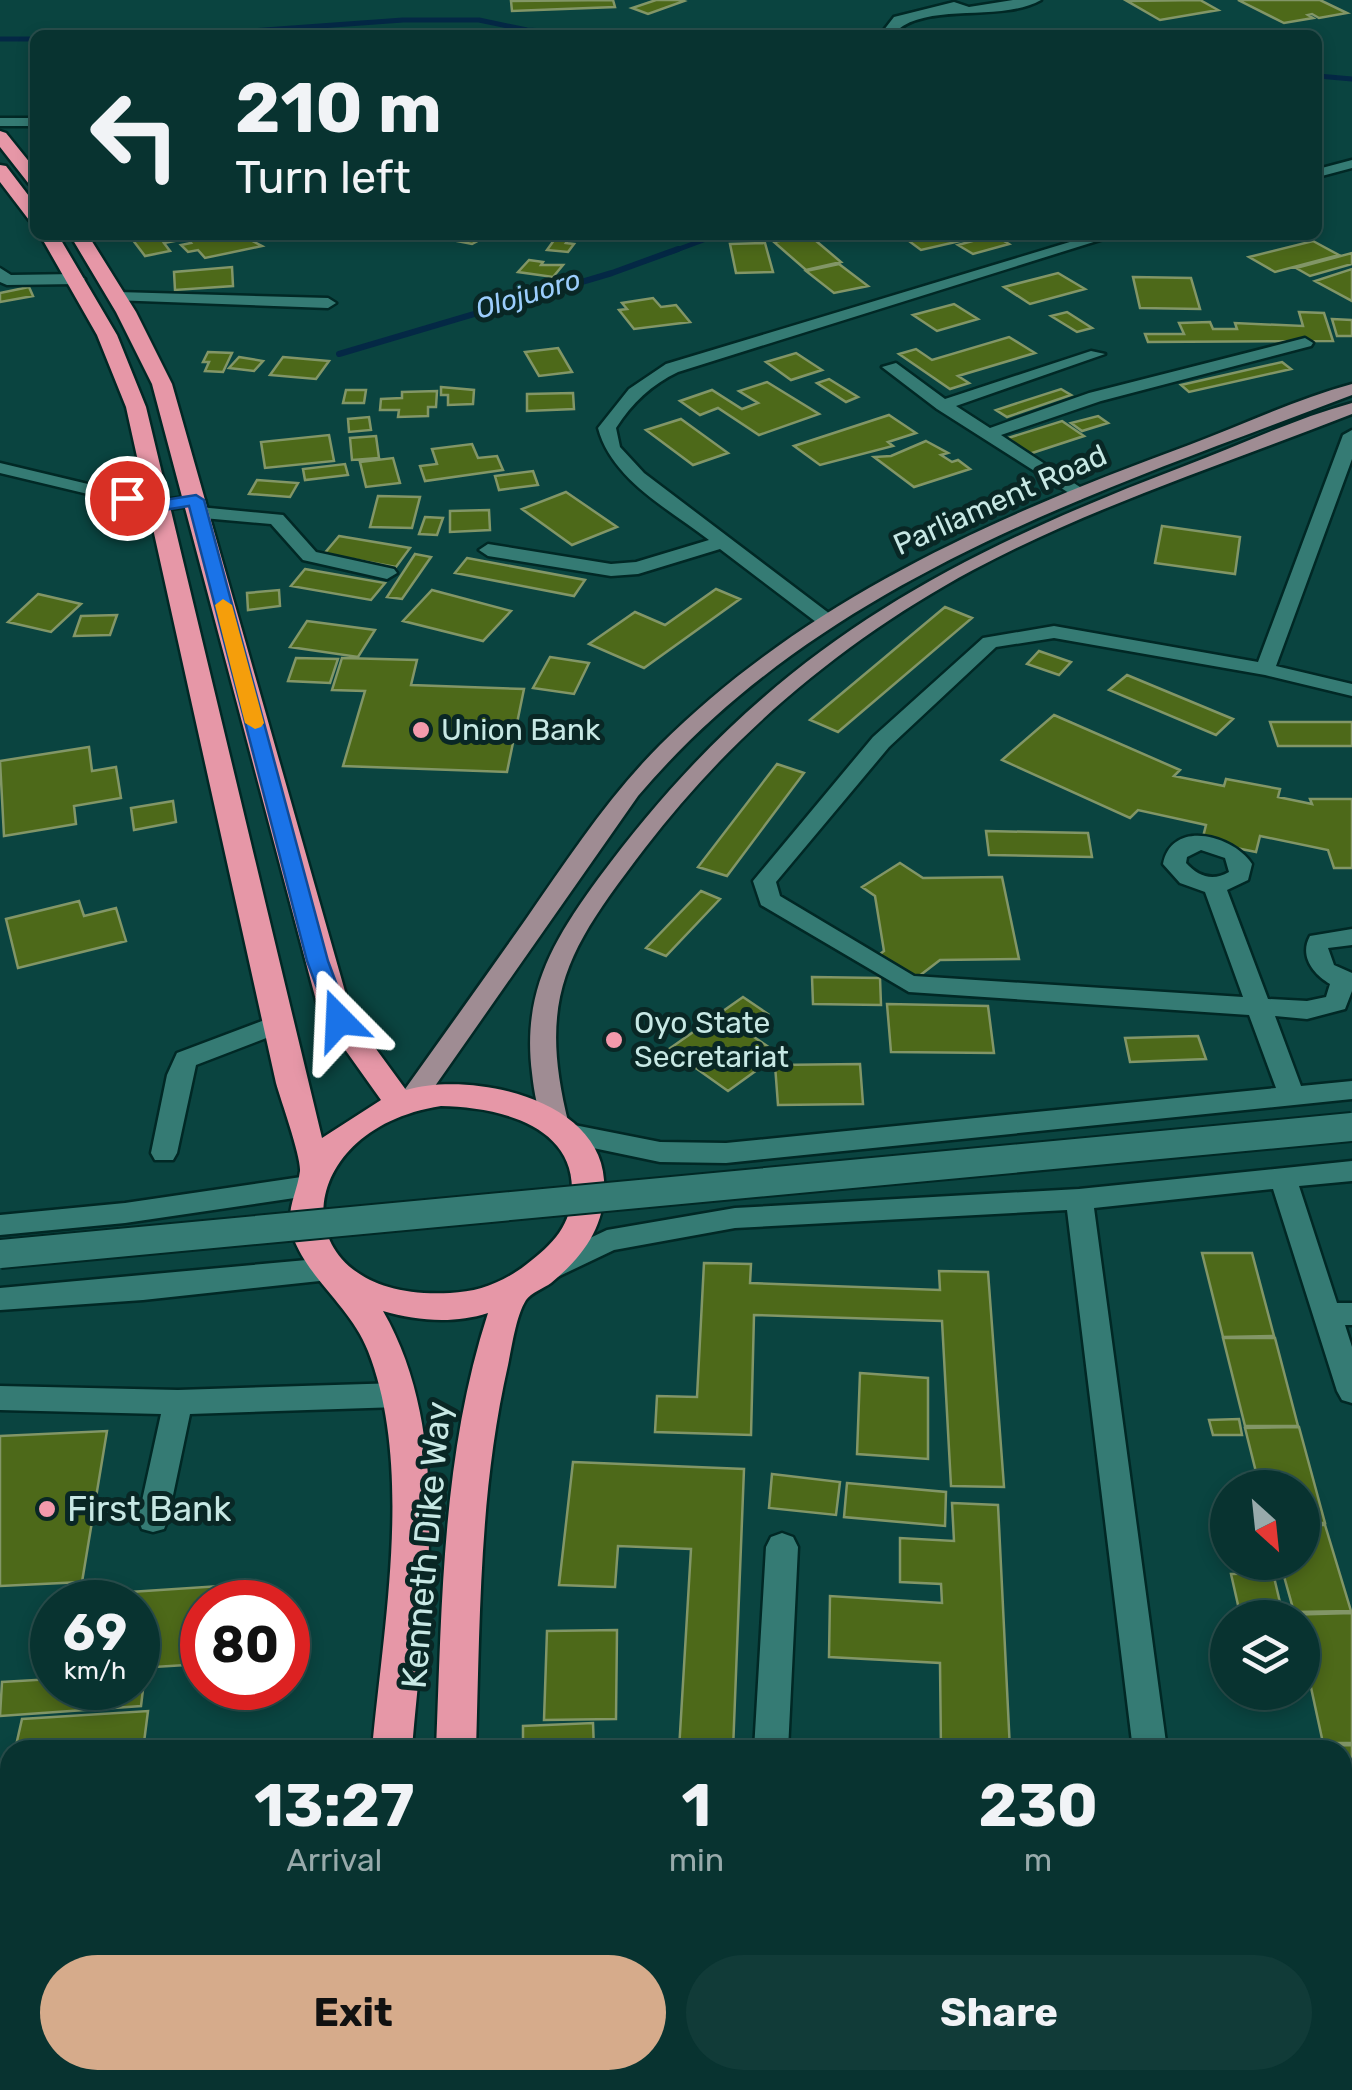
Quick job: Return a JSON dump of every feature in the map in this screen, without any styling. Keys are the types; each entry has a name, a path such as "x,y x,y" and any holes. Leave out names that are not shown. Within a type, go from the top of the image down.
{"highway":[{"path":"0,136 30,174"},
{"path":"0,170 30,209"},
{"path":"51,240 107,335 136,408 311,1178 306,1230 336,1275 379,1300 422,1308 468,1306 523,1286 570,1247 588,1207 585,1167 560,1129 526,1107 490,1096 452,1094 406,1102 336,1140 311,1178"},
{"path":"82,240 118,297 162,384 332,1004 339,1020 406,1102"},
{"name":"Kenneth Dike Way","path":"336,1275 368,1316 388,1356 399,1395 410,1487 393,1740"},
{"name":"Kenneth Dike Way","path":"456,1740 466,1517 474,1438 486,1376 523,1286"}],"main road":[{"name":"Parliament Road","path":"406,1102 612,811 697,722 823,618 991,529 1352,389"},
{"name":"Parliament Road","path":"560,1129 545,1088 538,1036 544,997 557,963 606,884 653,820 702,764 760,708 824,656 892,609 968,565 1042,531 1352,408"}],"street":[{"path":"890,30 898,20 954,6 968,11 1036,0"},
{"path":"0,122 30,122"},
{"path":"1322,173 1350,164"},
{"path":"823,618 638,477 612,448 607,428 622,405 648,378 874,304 1091,240"},
{"path":"0,273 7,280 77,279"},
{"path":"118,297 328,303"},
{"path":"988,434 1113,392 1305,343"},
{"path":"943,405 1097,354"},
{"path":"890,367 1080,495"},
{"path":"1265,669 1352,435"},
{"path":"0,468 158,506 198,506 276,520 310,556 388,573"},
{"path":"488,550 611,570 638,568 723,542"},
{"path":"1352,690 1265,669 1054,632 1021,634 990,642 881,742 764,881 770,900 909,984 1307,1010 1336,1003 1348,981 1324,970 1316,948 1318,942 1352,937"},
{"path":"1214,886 1292,1094"},
{"path":"164,1153 175,1112 180,1067 186,1059 278,1024"},
{"path":"560,1129 660,1152 726,1153 1352,1090"},
{"path":"0,1254 1352,1127"},
{"path":"523,1286 606,1241 734,1218 1079,1199 1352,1172"},
{"path":"0,1225 124,1213 311,1178"},
{"path":"1283,1179 1339,1314 1352,1390"},
{"path":"1079,1199 1149,1740"},
{"path":"0,1299 336,1275"},
{"path":"0,1398 178,1402 399,1395"},
{"path":"153,1519 178,1402"},
{"path":"772,1740 782,1547"}],"building":[{"path":"613,0 615,7 512,11 511,1"},
{"path":"656,0 684,1 648,14 632,8"},
{"path":"1200,0 1218,10 1160,20 1127,1"},
{"path":"1238,0 1320,0 1347,13 1319,18 1312,14 1308,15 1313,18 1284,23"},
{"path":"133,240 175,241 164,243 170,251 145,256"},
{"path":"188,240 251,240 262,246 205,258 198,250 188,252 181,245 191,243"},
{"path":"554,240 574,244 568,252 547,250"},
{"path":"815,240 841,262 806,270 774,242"},
{"path":"908,240 965,240 921,250"},
{"path":"976,240 1002,240 1009,244 973,254 958,245"},
{"path":"1313,241 1339,255 1275,272 1249,257"},
{"path":"765,243 773,272 736,273 730,244"},
{"path":"1352,253 1352,264 1310,276 1296,268"},
{"path":"529,260 543,262 541,265 563,265 553,277 518,272"},
{"path":"839,264 868,286 834,293 806,271"},
{"path":"232,267 233,286 175,290 174,272"},
{"path":"1352,269 1352,301 1315,281"},
{"path":"1058,273 1085,289 1030,304 1004,287"},
{"path":"1133,277 1191,278 1200,309 1140,308"},
{"path":"29,287 33,296 0,302 0,293"},
{"path":"653,298 661,307 676,305 690,322 634,329 619,310 627,309 622,303"},
{"path":"954,304 978,319 937,331 913,315"},
{"path":"1067,312 1092,328 1077,332 1051,316"},
{"path":"1299,312 1324,313 1333,341 1148,342 1145,334 1184,334 1179,323 1210,322 1213,329 1237,329 1235,323 1303,326"},
{"path":"1332,319 1352,320 1352,336 1337,336"},
{"path":"1009,337 1035,353 958,376 969,383 950,389 899,354 916,349 932,360"},
{"path":"558,348 572,372 539,376 525,352"},
{"path":"208,352 232,353 223,372 205,371 209,362 203,362"},
{"path":"796,353 822,370 791,380 766,362"},
{"path":"239,357 263,361 254,371 229,368"},
{"path":"283,357 329,361 316,379 270,375"},
{"path":"1282,362 1291,369 1189,392 1181,385"},
{"path":"829,379 858,397 846,402 817,383"},
{"path":"767,382 819,414 759,435 718,408 700,415 680,401 712,390 742,409 758,403 739,391"},
{"path":"441,387 474,390 473,404 448,405 448,395 441,395"},
{"path":"1061,389 1071,395 1007,417 996,410"},
{"path":"346,390 366,390 364,403 343,403"},
{"path":"437,391 436,407 428,407 428,416 398,417 399,410 380,410 381,399 402,398 402,392"},
{"path":"573,393 574,409 527,411 527,394"},
{"path":"889,415 916,433 888,442 893,446 820,465 794,446"},
{"path":"1098,416 1108,423 1082,431 1071,423"},
{"path":"369,417 371,430 349,432 348,419"},
{"path":"681,419 728,453 693,465 646,430"},
{"path":"1062,421 1084,436 1029,454 1008,438"},
{"path":"329,435 334,461 265,468 261,442"},
{"path":"376,436 379,458 352,460 350,438"},
{"path":"926,441 948,453 941,455 952,462 958,460 970,469 914,487 874,457 891,456"},
{"path":"472,444 478,458 497,456 503,470 425,481 420,466 437,464 432,449"},
{"path":"393,458 400,483 366,487 360,462"},
{"path":"345,464 348,475 305,480 303,469"},
{"path":"533,471 538,485 499,490 495,476"},
{"path":"257,480 298,483 290,497 249,494"},
{"path":"566,492 617,527 572,545 522,509"},
{"path":"378,496 420,497 412,528 370,527"},
{"path":"489,510 490,530 450,532 450,511"},
{"path":"425,517 443,518 437,535 419,534"},
{"path":"1162,526 1240,537 1235,574 1155,563"},
{"path":"339,536 410,548 396,567 324,554"},
{"path":"415,554 431,557 402,599 387,597"},
{"path":"467,558 585,580 574,596 455,573"},
{"path":"305,569 385,583 371,600 291,586"},
{"path":"716,589 740,599 644,668 589,644 635,612 665,625"},
{"path":"279,590 280,606 248,610 247,593"},
{"path":"432,590 511,611 483,641 403,621"},
{"path":"38,594 81,604 51,632 8,622"},
{"path":"945,607 972,618 838,732 810,720"},
{"path":"117,615 110,635 74,636 81,616"},
{"path":"307,621 375,630 358,657 290,647"},
{"path":"1039,651 1071,662 1059,675 1027,664"},
{"path":"550,657 589,663 574,694 533,688"},
{"path":"296,658 338,659 330,683 288,681"},
{"path":"342,658 417,660 411,685 524,689 507,772 343,766 365,691 332,690"},
{"path":"1127,675 1233,719 1216,735 1109,690"},
{"path":"1054,715 1180,770 1174,776 1224,786 1226,779 1280,789 1278,797 1312,804 1310,799 1352,799 1352,868 1334,868 1328,850 1260,836 1256,852 1202,841 1206,825 1138,810 1130,818 1002,760"},
{"path":"1270,722 1352,722 1352,746 1278,746"},
{"path":"89,747 92,771 116,767 121,798 74,806 76,824 4,836 0,761"},
{"path":"777,764 804,773 727,876 698,867"},
{"path":"173,801 176,822 134,830 131,808"},
{"path":"986,831 1088,833 1092,857 989,855"},
{"path":"900,863 923,878 1002,877 1019,959 940,960 910,983 872,960 884,951 875,896 862,887"},
{"path":"701,891 720,899 666,956 646,948"},
{"path":"79,901 84,916 116,908 126,941 18,968 6,919"},
{"path":"812,977 880,978 881,1005 813,1004"},
{"path":"743,997 768,1014 745,1031 779,1054 728,1091 669,1049"},
{"path":"887,1004 988,1006 994,1053 891,1052"},
{"path":"1198,1036 1206,1059 1130,1062 1125,1038"},
{"path":"860,1064 863,1104 778,1105 775,1065"},
{"path":"1202,1253 1252,1253 1274,1336 1223,1337"},
{"path":"704,1263 751,1264 750,1283 940,1290 939,1271 988,1272 1004,1487 951,1486 942,1321 754,1315 751,1435 655,1432 657,1396 697,1397"},
{"path":"1223,1338 1275,1338 1298,1426 1245,1426"},
{"path":"860,1373 928,1378 928,1459 857,1454"},
{"path":"1239,1419 1242,1435 1213,1435 1209,1420"},
{"path":"1299,1427 1311,1470 1256,1470 1245,1428"},
{"name":"First Bank","path":"107,1431 82,1580 30,1580 30,1585 0,1586 0,1436"},
{"path":"573,1462 744,1469 733,1740 680,1740 691,1549 618,1546 615,1587 559,1585"},
{"path":"772,1474 840,1482 836,1515 769,1508"},
{"path":"847,1483 946,1492 945,1526 844,1517"},
{"path":"952,1503 998,1505 1010,1740 941,1740 940,1663 829,1657 830,1596 942,1603 941,1584 900,1582 900,1538 954,1541"},
{"path":"1320,1525 1325,1525 1351,1611 1320,1612 1320,1600 1291,1600 1285,1580 1320,1580"},
{"path":"1232,1580 1275,1580 1279,1600 1237,1600"},
{"path":"180,1589 180,1665 160,1667 160,1590"},
{"path":"1352,1613 1352,1740 1322,1740 1316,1710 1320,1710 1320,1614"},
{"path":"617,1630 616,1719 544,1720 547,1631"},
{"path":"30,1680 30,1710 85,1710 0,1716 2,1682"},
{"path":"148,1711 144,1740 17,1740 22,1719"},
{"path":"593,1723 594,1740 523,1740 523,1726"}],"waterway":[{"path":"266,30 403,20 479,20 527,30"},
{"path":"0,39 30,39"},
{"path":"1322,76 1352,79"},
{"name":"Olojuoro","path":"671,252 703,240"},
{"name":"Olojuoro","path":"339,354 612,273 678,249"}],"slow traffic":[{"path":"223,605 255,723"}],"place":[{"name":"Union Bank","path":"421,730"},
{"name":"Oyo State Secretariat","path":"614,1040"},
{"name":"First Bank","path":"47,1509"}],"route":[{"path":"127,498 158,506 196,500 318,961 339,1020"}]}
